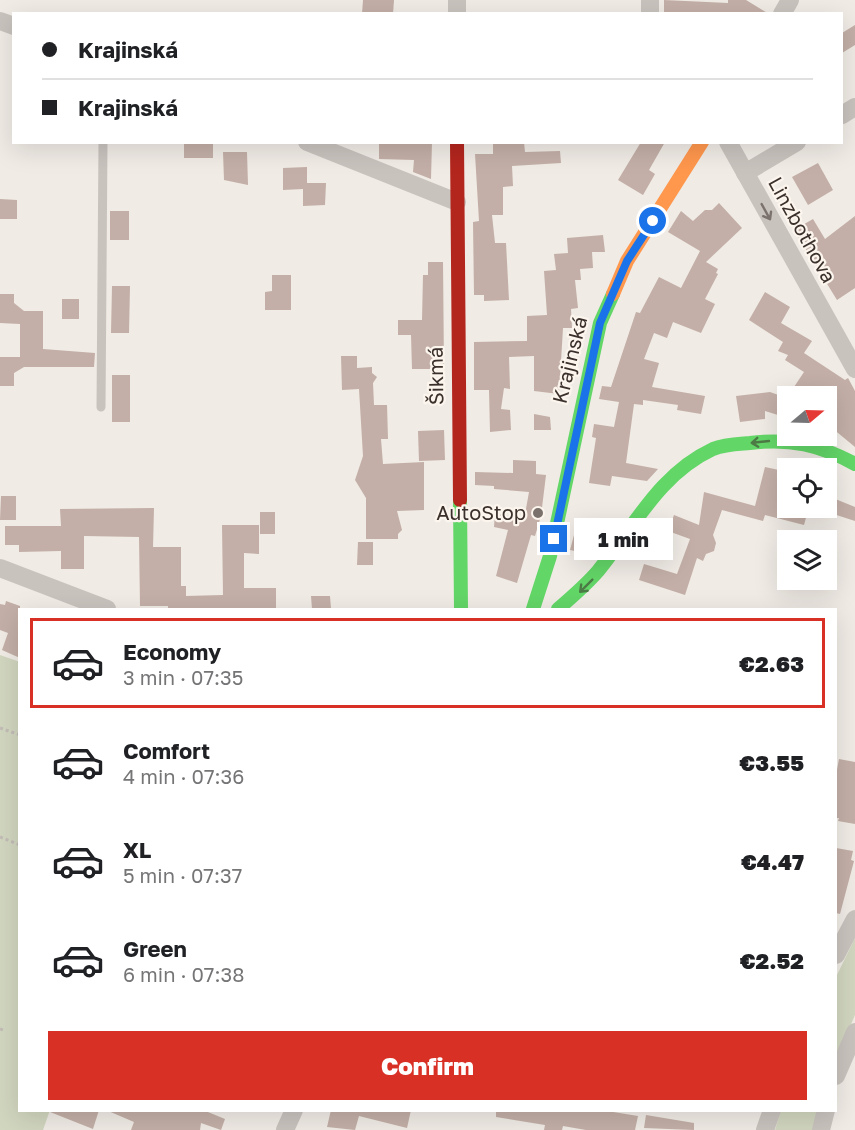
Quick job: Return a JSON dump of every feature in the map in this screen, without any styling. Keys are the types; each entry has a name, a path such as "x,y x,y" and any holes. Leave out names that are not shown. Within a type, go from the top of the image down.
{"street":[{"path":"312,144 457,202"},
{"name":"Šikmá","path":"457,144 461,608"},
{"name":"Krajinská","path":"533,608 550,556 600,323 627,261 701,144"},
{"name":"Linzbothova","path":"729,144 855,369"},
{"path":"745,174 793,144"},
{"path":"559,608 595,577 655,496 676,473 697,457 730,445 800,440 820,444 855,464"},
{"path":"0,568 104,608"},
{"path":"837,953 855,919"},
{"path":"837,1074 855,1032"},
{"path":"285,1130 293,1112"},
{"path":"765,1130 771,1112"},
{"path":"821,1130 826,1112"}],"lane":[{"path":"101,407 103,144"}],"path":[{"path":"0,728 18,734"},
{"path":"0,837 18,844"}],"green space":[{"path":"0,655 18,661 18,1112 49,1112 43,1130 0,1130"},
{"path":"855,938 855,1015 837,1057 837,975"},
{"path":"780,1112 820,1112 815,1130 775,1130"}],"building":[{"path":"363,0 394,0 393,12 362,12"},
{"path":"664,0 728,3 728,0 746,0 766,12 664,12"},
{"path":"855,25 855,45 843,52 843,32"},
{"path":"184,144 213,144 213,158 184,158"},
{"path":"379,144 432,144 431,179 413,172 414,160 379,159"},
{"path":"493,144 524,144 525,152 560,151 561,163 512,166 513,186 503,187 503,215 492,215 495,243 506,243 509,300 484,301 484,295 474,295 473,222 479,221 475,154 493,154"},
{"path":"640,144 664,144 649,170 655,174 643,195 618,180"},
{"path":"223,152 247,152 248,185 224,180"},
{"path":"818,163 833,190 808,205 792,177"},
{"path":"307,167 307,183 326,183 325,205 303,206 303,189 283,190 283,168"},
{"path":"0,199 17,200 17,219 0,219"},
{"path":"719,203 742,228 706,262 718,269 716,273 718,274 705,299 715,304 701,333 673,322 667,338 654,333 644,359 659,363 652,387 705,396 701,414 677,410 678,405 643,400 643,405 634,404 626,463 658,469 647,481 612,476 610,486 589,483 596,438 592,437 594,424 614,427 619,402 599,399 602,386 611,387 636,312 640,313 659,277 681,288 700,251 668,232 681,211 693,221 705,210 712,210"},
{"path":"110,211 129,211 129,240 110,240"},
{"path":"855,216 855,288 837,300 794,230 813,219 825,239"},
{"path":"603,235 605,252 592,252 593,268 580,269 581,280 575,280 578,308 571,309 572,328 563,328 559,394 534,391 534,356 509,357 510,389 504,388 501,409 510,410 511,430 490,432 489,390 474,390 474,342 527,341 527,316 547,315 544,271 556,270 554,254 568,253 567,238"},
{"path":"428,262 443,262 444,369 412,369 411,335 398,335 398,320 422,320 423,275 428,275"},
{"path":"272,275 291,275 291,310 265,310 265,292 272,291"},
{"path":"112,286 130,286 129,333 111,333"},
{"path":"765,292 790,307 781,323 812,341 804,353 845,380 848,378 855,391 855,447 837,432 837,386 795,386 804,372 785,360 788,355 778,351 783,342 749,320"},
{"path":"0,294 14,294 14,303 24,311 43,311 43,349 95,353 94,367 24,367 14,373 14,386 0,386 0,357 20,357 20,324 0,323"},
{"path":"62,299 79,299 79,319 62,319"},
{"path":"341,356 357,356 357,368 372,367 372,373 377,377 373,383 374,405 387,405 388,439 381,439 383,464 424,462 424,510 397,511 402,530 398,534 398,539 366,539 366,498 355,480 363,456 359,389 342,390"},
{"path":"112,375 130,375 130,422 112,422"},
{"path":"770,392 777,394 777,415 765,411 765,419 740,422 736,396"},
{"path":"534,414 550,417 551,430 534,430"},
{"path":"444,430 445,460 419,461 418,431"},
{"path":"513,460 536,461 536,474 546,475 541,516 535,536 531,535 517,583 496,576 508,530 494,527 495,513 524,520 529,492 475,485 475,472 513,473"},
{"path":"765,467 777,470 777,518 806,518 804,525 765,515 763,521 722,510 713,535 716,543 714,551 706,554 703,561 697,558 685,595 639,580 644,564 677,574 690,539 668,531 674,515 699,525 704,492 755,506"},
{"path":"1,496 16,496 16,520 0,520"},
{"path":"837,500 855,507 855,521 837,515"},
{"path":"154,508 153,547 181,547 181,586 186,586 186,596 223,595 222,525 259,525 259,554 244,553 244,588 276,588 276,608 140,606 139,537 84,536 84,569 61,569 61,551 19,552 19,545 5,545 5,526 61,526 60,509"},
{"path":"260,512 275,512 275,534 260,534"},
{"path":"578,520 603,526 597,547 590,546 588,554 570,550"},
{"path":"358,542 373,542 373,565 357,565"},
{"path":"311,596 330,596 331,608 312,608"},
{"path":"6,601 20,606 18,608 18,657 2,650 8,633 0,630 0,604 5,605"},
{"path":"839,759 855,762 855,824 838,821 839,818 837,818"},
{"path":"837,848 853,851 851,860 854,861 840,914 837,913"},
{"path":"50,1112 98,1112 93,1129"},
{"path":"111,1112 208,1112 225,1119 221,1130 201,1123 200,1130 131,1130 134,1122"},
{"path":"331,1112 411,1112 407,1128 359,1116 355,1130 327,1127"},
{"path":"496,1112 613,1112 638,1116 635,1130 586,1130 563,1126 562,1130 544,1130 545,1125 496,1117"},
{"path":"646,1115 694,1123 694,1130 644,1128"}],"traffic: fast":[{"path":"533,608 550,556 600,323 613,294"},
{"path":"559,608 598,571 662,487 677,472 713,449 736,444 792,442 829,452 855,464"},
{"path":"460,500 461,608"}],"traffic: slow":[{"path":"613,294 627,261 701,144"}],"traffic: jam":[{"path":"457,144 460,500"}],"place":[{"name":"AutoStop","path":"538,513"}],"route":[{"path":"554,539 600,323 627,261 653,221"}]}
